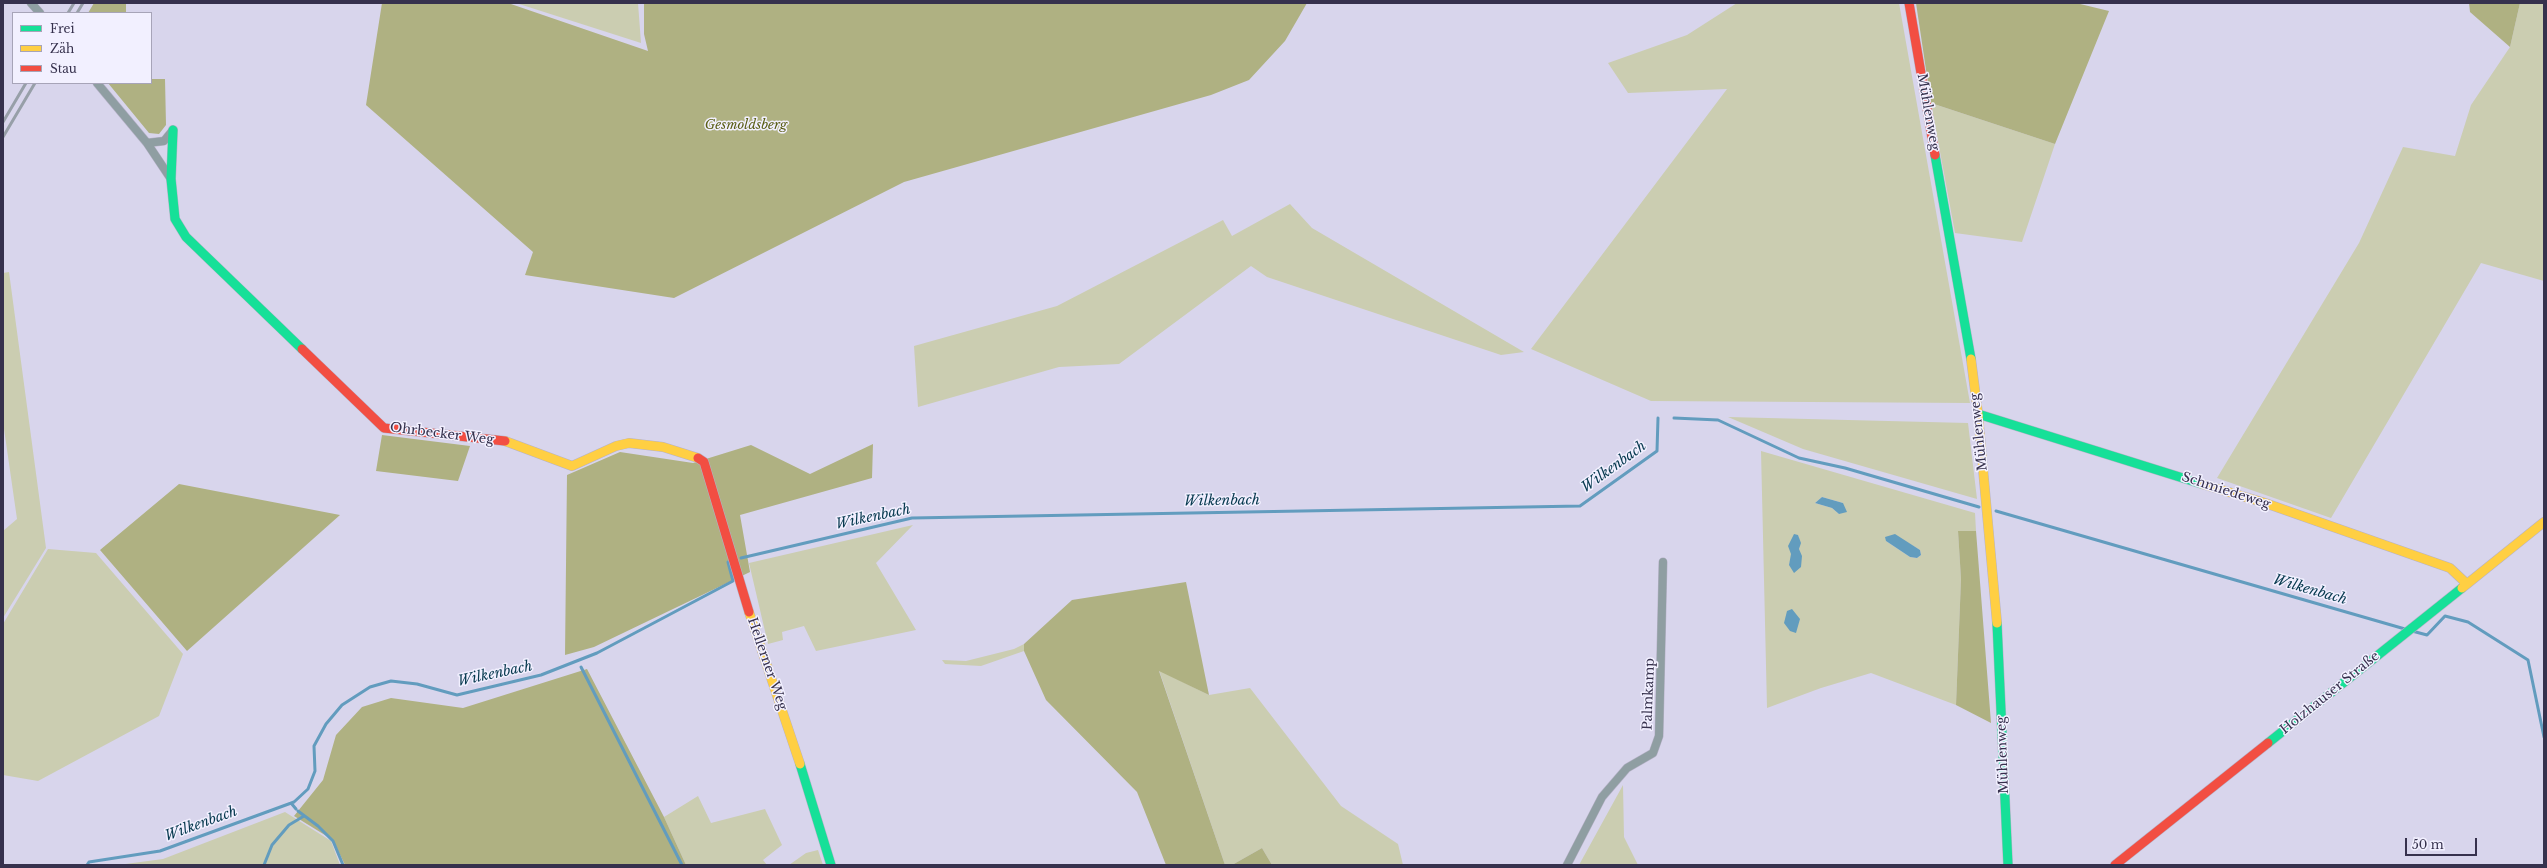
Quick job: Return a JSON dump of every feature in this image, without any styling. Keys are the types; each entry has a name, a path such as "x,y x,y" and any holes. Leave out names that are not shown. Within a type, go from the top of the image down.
{"street":[{"path":"32,3 39,12"},
{"name":"Mühlenweg","path":"1909,3 1972,367 1978,414 1998,630 2008,865"},
{"name":"Ohrbecker Weg","path":"98,84 147,143 171,179"},
{"name":"Ohrbecker Weg","path":"147,143 164,141 173,130"},
{"name":"Ohrbecker Weg","path":"173,130 171,179 175,219 186,237 384,428 510,442 572,466 616,446 629,443 663,447 692,455 704,462"},
{"name":"Schmiedeweg","path":"1978,414 2265,503 2450,568 2466,583"},
{"name":"Hellerner Weg","path":"704,462 740,584 787,723 831,865"},
{"name":"Holzhauser Straße","path":"2118,864 2466,583 2544,522"},
{"name":"Palmkamp","path":"1567,865 1602,797 1627,768 1653,753 1660,736 1663,562"}],"green space":[{"path":"94,3 126,3 126,12 89,12"},
{"name":"Gesmoldsberg","path":"382,3 508,3 648,51 644,34 644,3 1307,3 1285,41 1249,80 1211,95 904,182 674,298 525,275 533,252 366,105"},
{"path":"516,3 638,3 641,43"},
{"path":"1737,3 1899,3 1970,403 1651,401 1531,349 1727,89 1628,93 1608,63 1687,35"},
{"path":"1916,3 2076,3 2109,11 2055,144 1931,103"},
{"path":"2469,3 2520,3 2510,47 2470,12"},
{"path":"2520,3 2544,3 2544,281 2481,263 2331,518 2217,478 2359,243 2403,147 2455,156 2471,105 2510,47"},
{"path":"152,79 165,79 166,125 159,134 149,133 109,84 152,84"},
{"path":"1931,103 2055,144 2022,242 1955,233"},
{"path":"1290,204 1312,228 1524,352 1501,355 1267,277 1251,266 1119,364 1059,367 918,407 914,346 1057,306 1223,220 1232,236"},
{"path":"9,272 46,548 3,618 3,531 17,519 3,422 3,273"},
{"path":"1728,417 1968,423 1977,499 1803,449"},
{"path":"382,435 470,446 458,481 376,471"},
{"path":"873,444 872,478 740,515 750,572 594,647 565,655 567,475 620,452 693,463 751,445 810,474"},
{"path":"1761,451 1975,513 1976,531 1958,531 1961,579 1956,705 1871,673 1821,688 1767,708","holes":["1822,497 1843,503 1839,514 1832,508 1815,503","1798,535 1800,543 1799,549 1801,566 1789,565","1886,541 1910,544 1920,550 1921,555 1917,558 1910,557"]},
{"path":"179,484 340,515 187,651 100,550"},
{"path":"913,525 876,563 916,630 816,651 804,626 782,632 783,640 768,644 749,563"},
{"path":"1958,531 1976,531 1991,723 1956,705 1961,579"},
{"path":"48,549 96,553 183,654 159,716 38,781 3,775 3,624"},
{"path":"1186,582 1209,695 1159,671 1225,865 1166,865 1137,792 1046,700 1024,651 1024,644 1072,600"},
{"path":"1024,644 1024,651 981,666 945,664 942,660 966,661 1014,649"},
{"path":"587,669 664,817 686,865 345,865 333,840 294,816 323,780 336,735 362,707 391,698 463,708"},
{"path":"1159,670 1209,695 1250,688 1341,806 1398,844 1403,865 1272,865 1262,848 1232,865 1225,865"},
{"path":"1623,785 1624,837 1638,865 1579,865"},
{"path":"698,796 711,823 765,809 782,845 763,860 767,865 686,865 664,817"},
{"path":"285,812 331,841 340,865 118,865 163,859"},
{"path":"1262,848 1272,865 1232,865"},
{"path":"818,850 823,865 789,865 806,853"}],"water":[{"path":"1822,497 1843,503 1847,512 1839,514 1832,508 1815,503"},
{"path":"1794,534 1798,535 1801,543 1799,549 1802,556 1801,567 1794,573 1789,565 1791,554 1788,546"},
{"path":"1895,534 1920,550 1921,555 1917,558 1910,557 1886,541 1885,537"},
{"path":"1792,609 1800,619 1796,633 1790,631 1784,623 1787,611"}],"waterway":[{"name":"Wilkenbach","path":"741,558 912,518 1580,506 1657,451 1658,418"},
{"name":"Wilkenbach","path":"1674,418 1718,420 1799,458 1845,468 1979,507"},
{"name":"Wilkenbach","path":"1996,511 2405,629"},
{"name":"Wilkenbach","path":"87,865 89,862 160,851 294,802 308,789 315,771 314,746 326,724 342,705 370,687 391,681 417,684 457,695 541,675 597,653 733,581 728,562"},
{"name":"Wilkenbach","path":"2412,631 2427,635 2445,616 2468,622 2528,660 2544,737"},
{"path":"581,667 682,865"},
{"name":"Wilkenbach","path":"291,803 296,809"},
{"path":"298,811 318,826 333,841 343,865"},
{"path":"264,865 272,845 289,825 304,816"}],"railway":[{"path":"69,12 74,3"},
{"path":"78,12 83,3"},
{"path":"3,122 25,84"},
{"path":"3,137 34,84"}],"traffic: fast":[{"path":"173,130 171,179 175,219 186,237 302,349"},
{"path":"1935,155 1971,359"},
{"path":"1978,414 2202,484"},
{"path":"2268,743 2462,588"},
{"path":"1997,623 2008,865"},
{"path":"800,764 831,865"}],"traffic: slow":[{"path":"1971,359 1978,414 1997,623"},
{"path":"505,441 572,466 616,446 629,443 663,447 698,458"},
{"path":"2202,484 2265,503 2450,568 2466,583"},
{"path":"2462,588 2544,522"},
{"path":"749,612 800,764"}],"traffic: jam":[{"path":"1909,3 1935,155"},
{"path":"302,349 384,428 505,441"},
{"path":"698,458 704,462 749,612"},
{"path":"2115,865 2268,743"}]}
